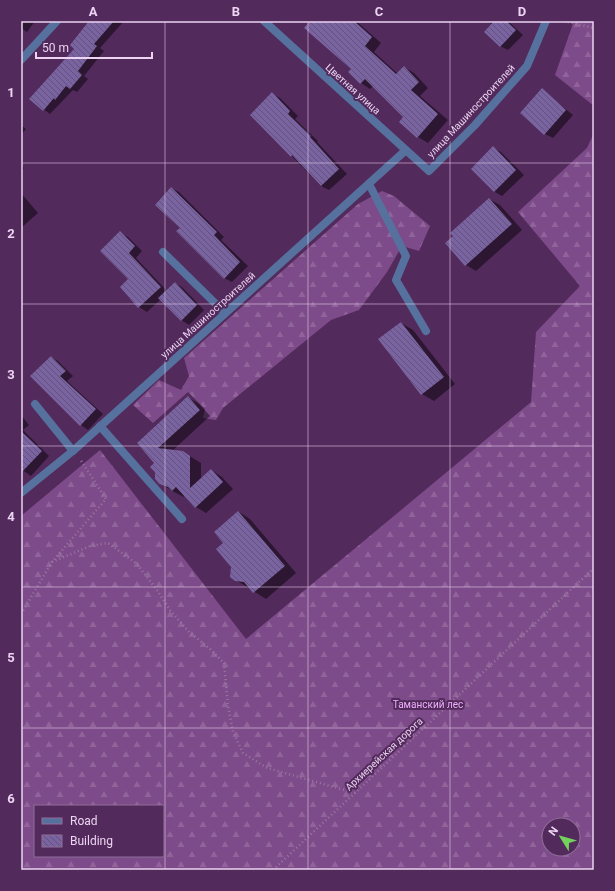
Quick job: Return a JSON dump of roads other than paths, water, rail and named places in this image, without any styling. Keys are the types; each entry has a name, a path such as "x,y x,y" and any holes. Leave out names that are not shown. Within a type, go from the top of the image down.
{"street":[{"path":"21,60 57,21"},
{"name":"Цветная улица","path":"264,21 429,171"},
{"name":"улица Машиностроителей","path":"429,171 475,126 527,66 546,21"},
{"name":"улица Машиностроителей","path":"21,493 100,426 406,150"},
{"path":"369,184 406,256 396,280 426,330"},
{"path":"163,252 225,313"},
{"path":"36,404 73,450"},
{"path":"100,426 182,520"}],"park label":[{"name":"Таманский лес","path":"428,704"}]}
